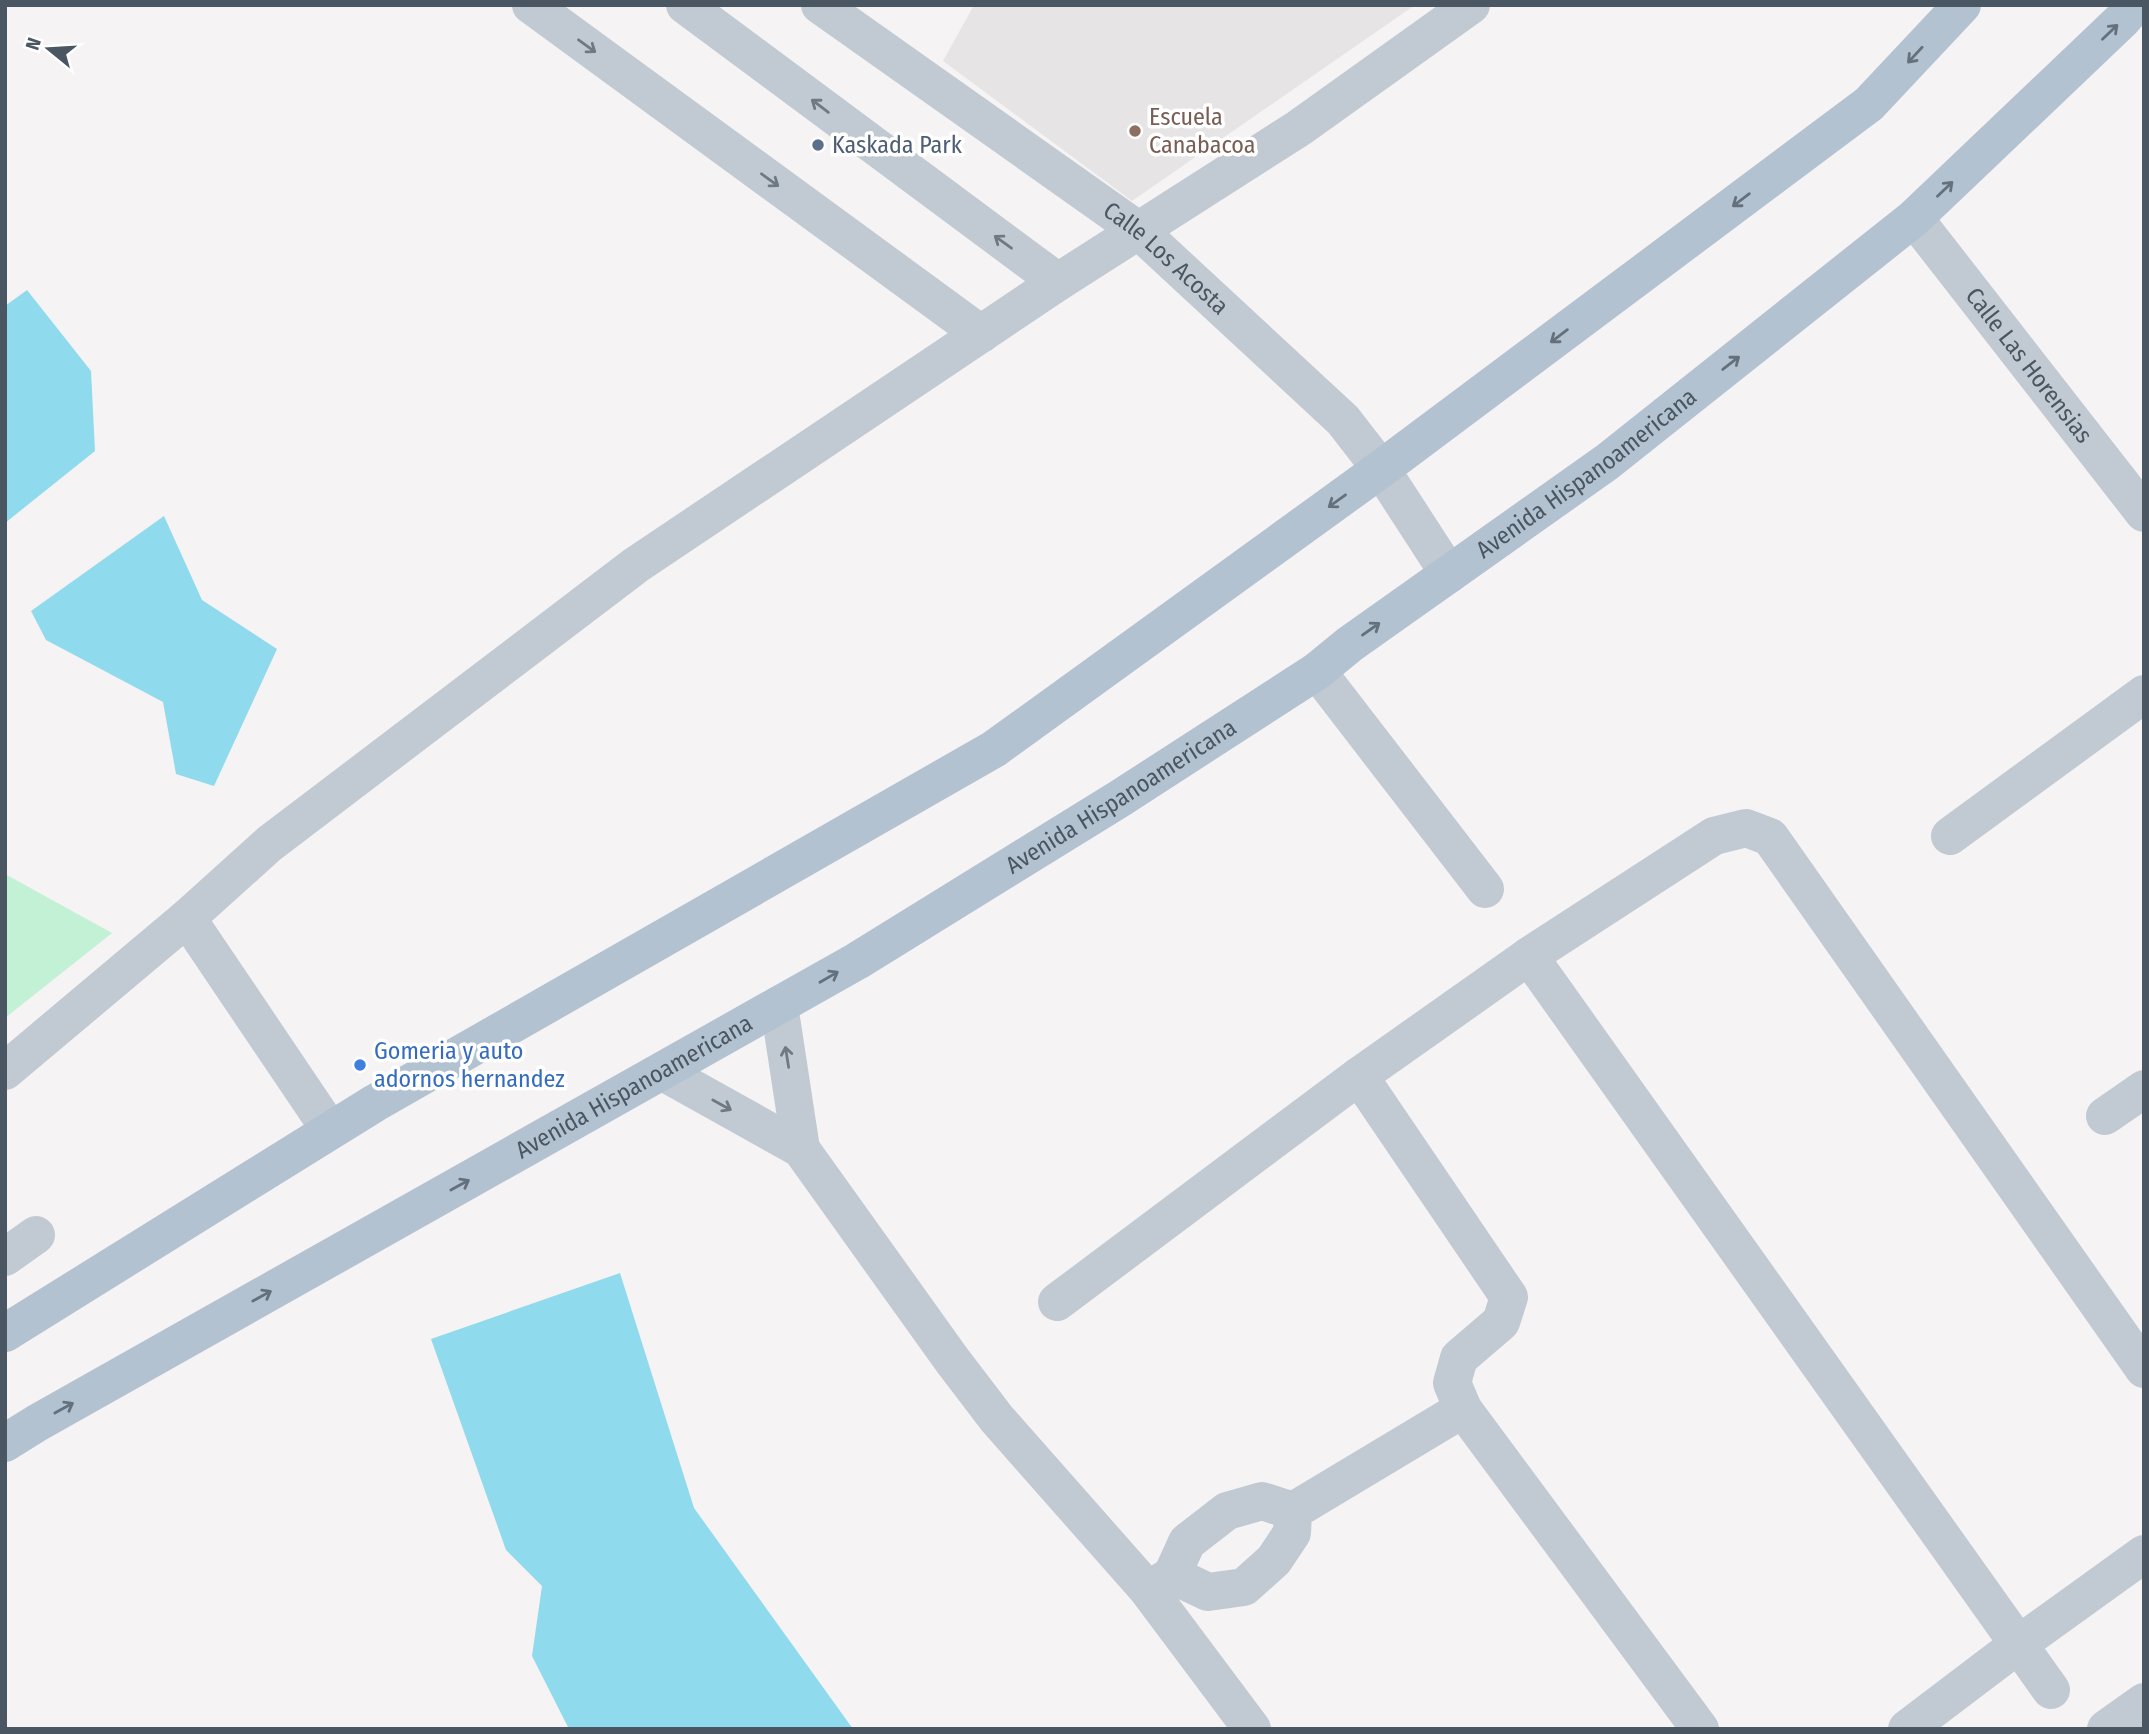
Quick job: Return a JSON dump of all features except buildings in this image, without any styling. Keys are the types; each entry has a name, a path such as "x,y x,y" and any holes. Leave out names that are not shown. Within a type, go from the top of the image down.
{"main road":[{"path":"5,1333 330,1130 994,749 1381,469 1869,104 1962,5"},
{"name":"Avenida Hispanoamericana","path":"5,1443 857,961 1108,806 1317,671 1350,644 1607,462 1914,218 2135,5"}],"street":[{"path":"531,5 981,334"},
{"path":"684,5 1058,282"},
{"name":"Calle Los Acosta","path":"820,5 1138,230 1343,421 1381,469 1449,574"},
{"path":"5,1070 187,918 269,844 636,565 1058,282 1299,128 1471,5"},
{"name":"Calle Las Horensias","path":"1914,218 2144,513"},
{"path":"1317,671 1485,889"},
{"path":"1950,836 2144,694"},
{"path":"1057,1302 1359,1076 1529,956 1714,836 1746,828 1770,837 2144,1370"},
{"path":"187,918 330,1130"},
{"path":"1529,956 2050,1690"},
{"path":"779,1005 801,1149"},
{"path":"663,1072 801,1149 997,1419 1160,1582 1252,1729"},
{"path":"1359,1076 1509,1297 1501,1322 1459,1358 1452,1383 1463,1409 1700,1729"},
{"path":"2105,1116 2144,1088"},
{"path":"5,1257 36,1235"},
{"path":"1160,1582 1188,1542 1227,1511 1262,1501 1293,1511 1463,1409"},
{"path":"1160,1582 1208,1592 1244,1587 1274,1560 1292,1533 1293,1511"},
{"path":"1907,1729 2144,1554"},
{"path":"2106,1729 2144,1702"}],"shaded area":[{"name":"Escuela Canabacoa","path":"974,5 1415,5 1132,201 943,61"}],"green space":[{"path":"5,874 112,933 5,1018"}],"water":[{"path":"27,290 91,371 95,451 5,523 5,306"},
{"path":"164,516 202,600 277,649 214,786 176,774 163,702 46,640 31,611"},
{"path":"620,1273 694,1508 853,1729 569,1729 532,1656 542,1586 506,1550 431,1339"}],"place":[{"name":"Escuela Canabacoa","path":"1135,131"},
{"name":"Kaskada Park","path":"818,145"},
{"name":"Gomeria y auto adornos hernandez","path":"360,1065"}]}
